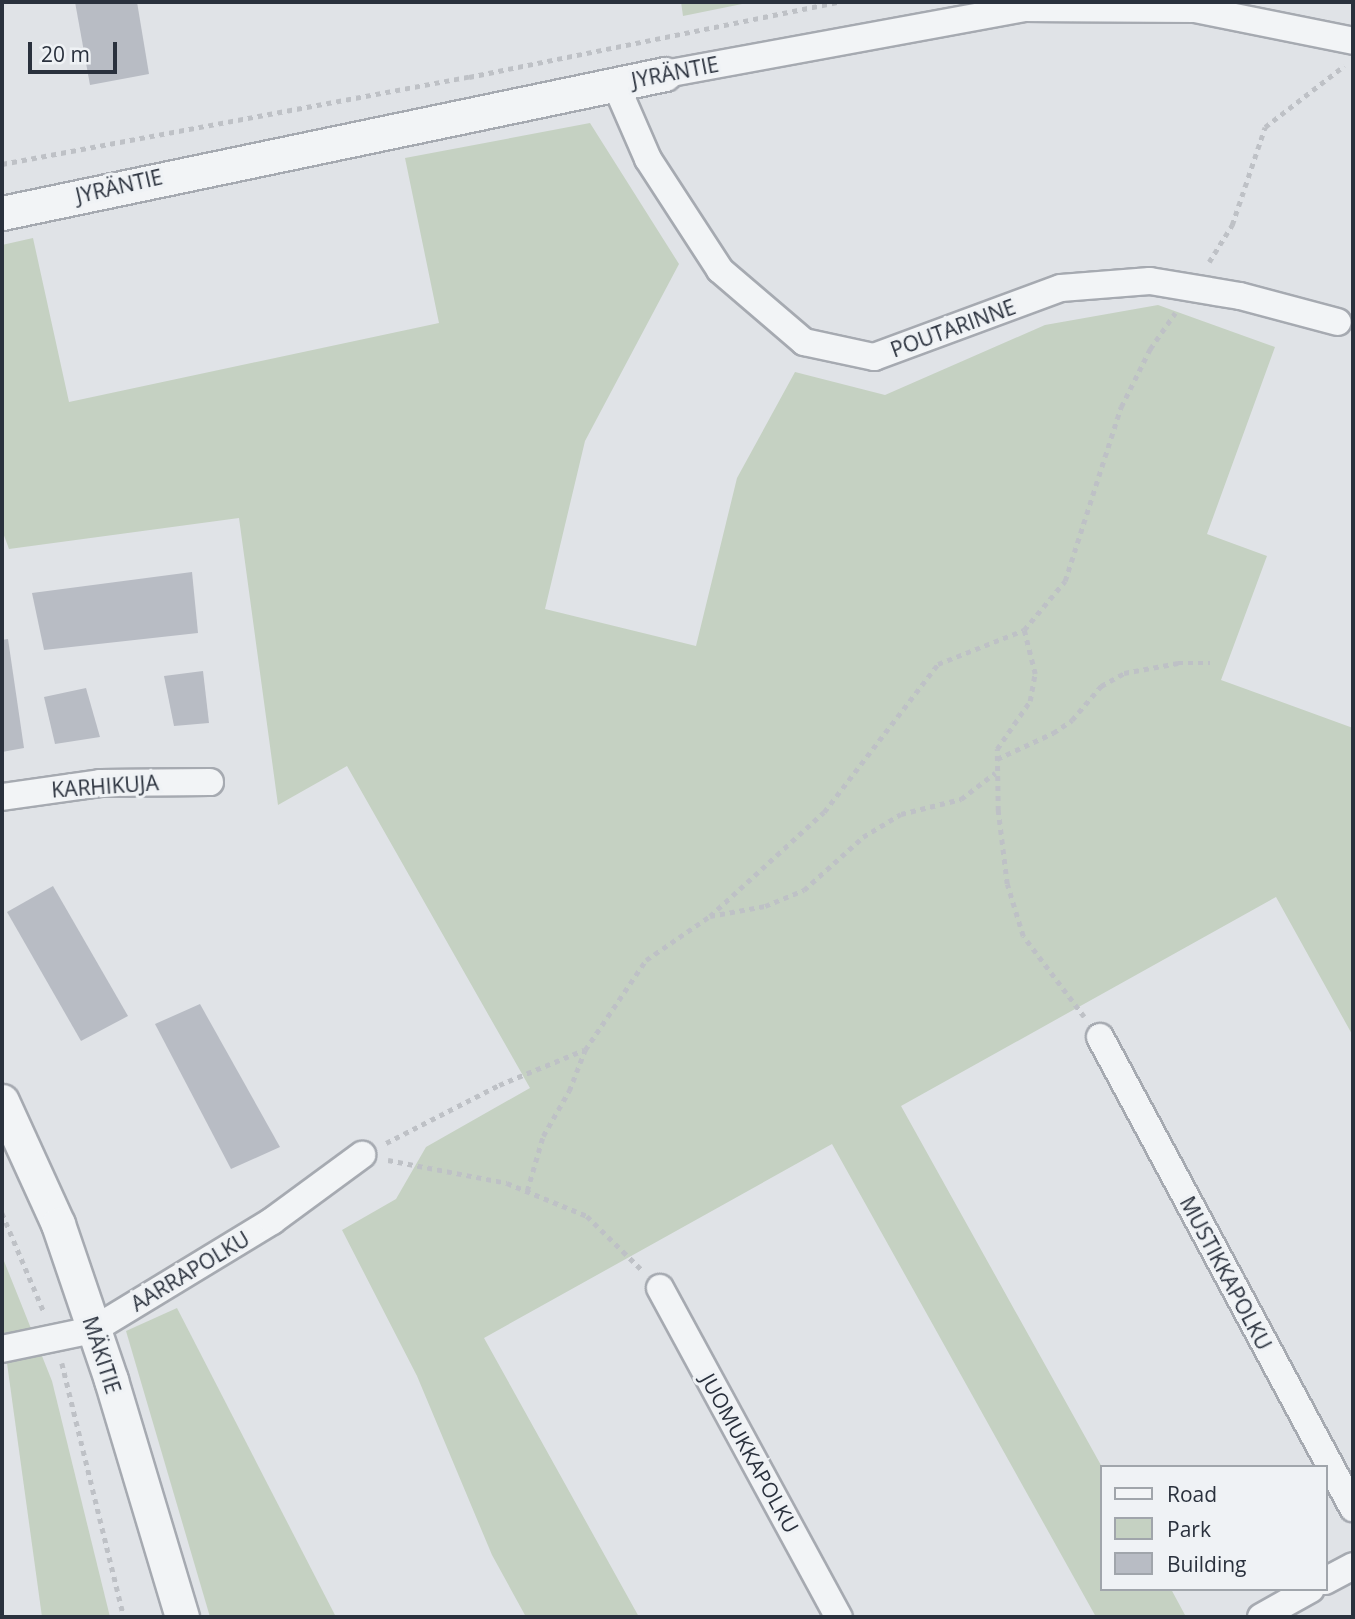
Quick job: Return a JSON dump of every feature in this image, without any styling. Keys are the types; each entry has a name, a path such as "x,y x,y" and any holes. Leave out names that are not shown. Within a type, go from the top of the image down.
{"street":[{"name":"JYRÄNTIE","path":"2,213 615,83 1023,8 1195,9 1353,41"},
{"name":"POUTARINNE","path":"615,83 648,159 720,270 804,342 874,357 1061,288 1150,281 1194,287 1338,322"},
{"name":"KARHIKUJA","path":"2,797 100,783 210,782"},
{"name":"MUSTIKKAPOLKU","path":"1100,1037 1353,1508"},
{"name":"MÄKITIE","path":"2,1101 58,1224 182,1617"},
{"name":"AARRAPOLKU","path":"2,1349 93,1330 272,1221 362,1155"},
{"name":"JUOMUKKAPOLKU","path":"660,1288 839,1617"},
{"path":"1327,1580 1353,1566"},
{"path":"1261,1617 1307,1591"}],"path":[{"path":"2,164 469,77 838,2"},
{"path":"527,1191 543,1136 569,1091 585,1050 646,960 710,916 824,812 938,664 1024,630 1065,581 1121,407 1150,349 1194,287 1232,225 1265,127 1353,59"},
{"path":"1024,630 1035,674 1030,701 997,749 995,772 1007,884 1023,936 1100,1037"},
{"path":"996,759 1053,733 1072,720 1101,686 1125,673 1178,663 1210,663"},
{"path":"710,916 765,906 804,890 863,837 901,814 961,799 995,772"},
{"path":"362,1155 499,1086 585,1050"},
{"path":"362,1155 507,1182 587,1216 660,1288"},
{"path":"2,1213 55,1340 124,1617"}],"green space":[{"path":"681,2 752,2 683,16"},
{"path":"590,123 679,264 585,441 545,609 696,646 737,478 795,372 885,395 1045,325 1158,305 1275,347 1207,534 1267,556 1221,680 1353,728 1353,1036 1276,897 901,1106 1101,1465 1100,1591 1172,1591 1185,1615 1182,1617 1096,1617 832,1144 484,1338 639,1617 526,1617 492,1555 417,1376 342,1230 396,1199 426,1147 530,1088 347,766 278,805 239,518 9,549 2,530 2,245 33,238 69,402 439,323 405,158"},
{"path":"2,1256 52,1381 110,1617 42,1617 2,1327"},
{"path":"177,1308 336,1617 210,1617 126,1331"}],"building":[{"path":"75,2 137,2 149,74 90,85"},
{"path":"192,572 198,633 44,650 32,593"},
{"path":"8,639 24,748 2,752 2,640"},
{"path":"203,671 209,723 174,726 164,676"},
{"path":"86,688 100,737 55,744 44,697"},
{"path":"53,886 128,1016 81,1041 7,912"},
{"path":"200,1004 280,1147 231,1169 155,1024"}]}
